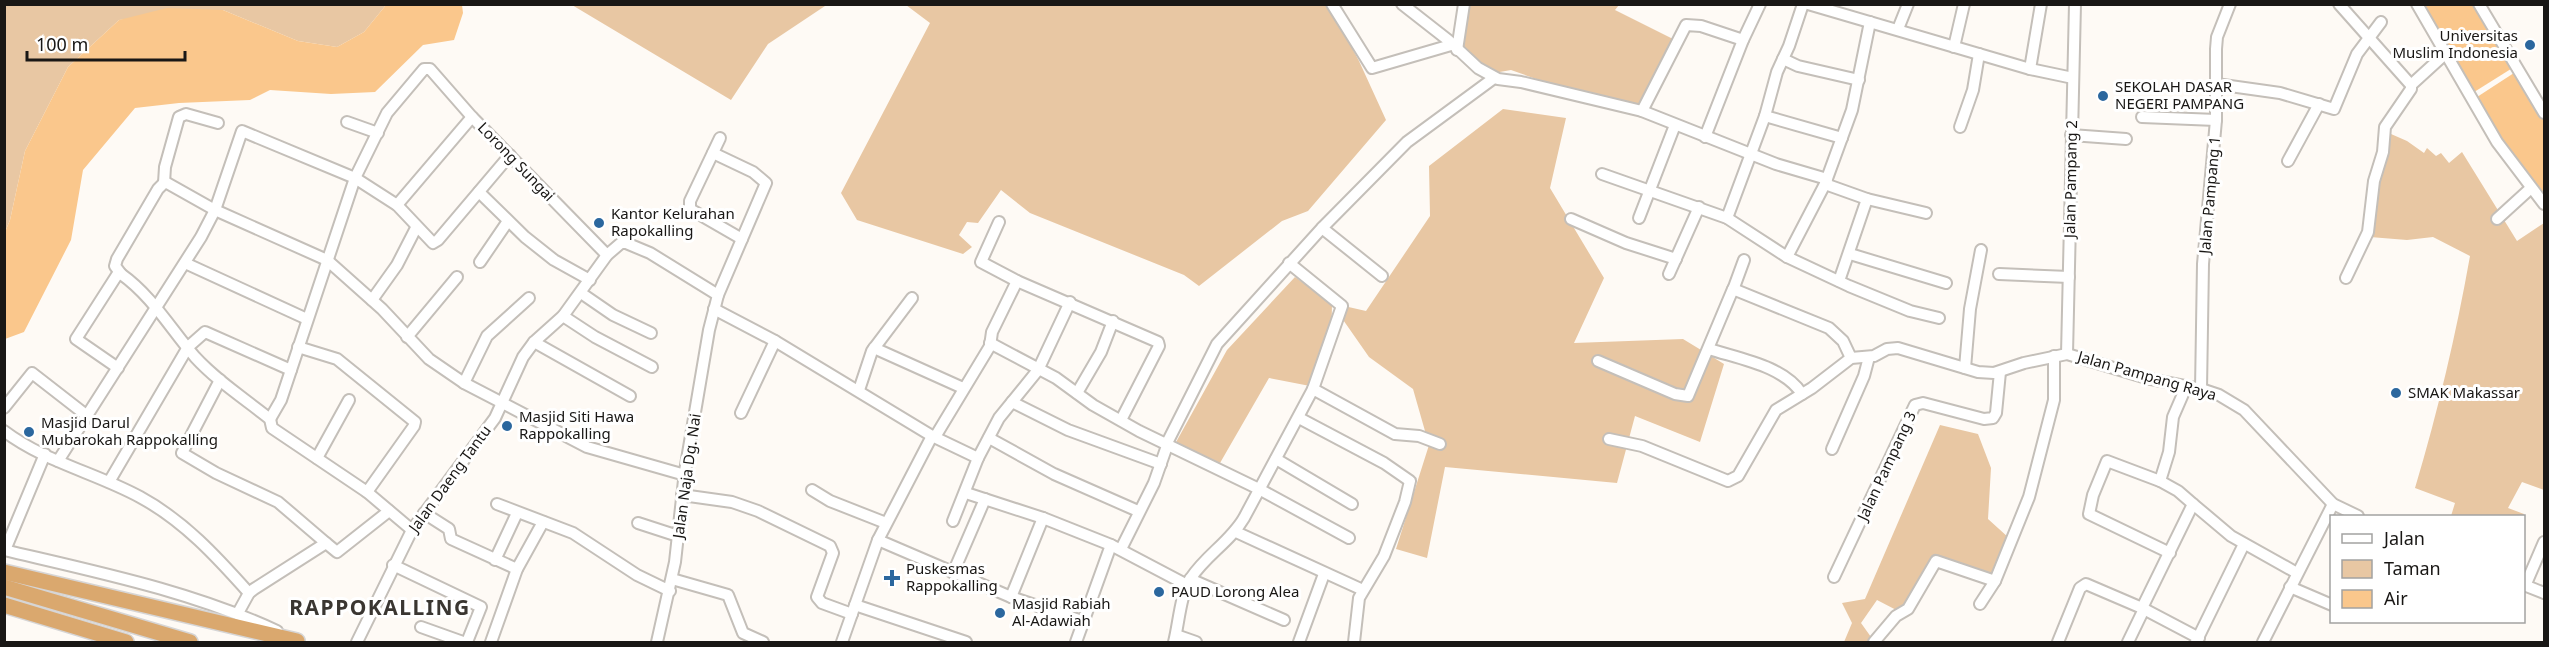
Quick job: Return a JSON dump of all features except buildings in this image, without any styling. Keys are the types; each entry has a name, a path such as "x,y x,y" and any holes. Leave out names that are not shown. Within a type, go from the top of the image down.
{"highway":[{"path":"4,572 299,642"},
{"path":"4,587 190,642"},
{"path":"4,605 126,642"}],"street":[{"path":"1332,4 1372,68 1454,47"},
{"path":"1402,4 1466,58 1494,78 1544,87 1642,111 1867,199 1926,213"},
{"path":"1454,47 1464,4"},
{"path":"1705,136 1743,40 1760,4"},
{"path":"1727,218 1765,116 1777,72 1805,4 2030,69 2073,78"},
{"path":"1850,17 1853,4"},
{"path":"1898,29 1908,4"},
{"path":"1954,47 1964,4"},
{"path":"2030,69 2041,4"},
{"name":"Jalan Pampang 2","path":"2067,354 2075,4"},
{"name":"Jalan Pampang 1","path":"2201,388 2203,264 2216,120 2217,37 2230,4"},
{"path":"2339,4 2411,85"},
{"path":"2417,4 2497,142 2544,204"},
{"path":"2479,4 2544,113"},
{"path":"1787,257 1826,182 1842,138 1859,80 1870,22"},
{"path":"2216,84 2256,88 2335,108 2357,54 2381,22"},
{"path":"1642,111 1688,24 1743,40"},
{"path":"1960,128 1972,90 1979,54"},
{"path":"2346,278 2368,232 2374,181 2383,152 2385,127 2411,89 2411,85 2445,54"},
{"path":"1784,59 1798,66 1859,80"},
{"name":"Lorong Sungai","path":"378,133 387,113 427,68 607,255"},
{"path":"1076,642 1082,621 1116,547 1149,493 1168,443 1217,344 1322,228 1407,142 1494,78"},
{"path":"2288,161 2319,104"},
{"path":"218,123 186,114 179,117 165,167 164,183 117,259 115,266 156,305 188,347 220,380 270,419 272,428 368,492 412,530"},
{"path":"1765,116 1842,138"},
{"path":"397,206 472,117"},
{"path":"2142,117 2216,120"},
{"path":"270,419 281,400 355,178 378,133 347,122"},
{"path":"1639,218 1675,125"},
{"path":"58,461 185,263 214,210 242,131 355,178 397,206 431,242 435,243 510,155"},
{"path":"2072,135 2126,139"},
{"path":"720,138 690,201 690,209 742,239"},
{"name":"Jalan Naja Dg. Nai","path":"657,642 671,585 685,475 714,309 766,182 753,172 713,153"},
{"path":"1602,174 1727,218 1787,257 1910,311 1939,318"},
{"path":"164,183 214,210 327,260 372,300 429,359 464,383 587,447 685,475"},
{"path":"2498,219 2532,188"},
{"path":"479,192 508,221 554,260 590,280"},
{"path":"1839,281 1867,199"},
{"path":"1669,274 1700,207"},
{"path":"1570,219 1626,243 1676,259"},
{"path":"480,262 508,221"},
{"path":"999,222 981,262 1017,281 1113,321 1159,344 1121,420"},
{"path":"372,300 397,265 417,228"},
{"path":"1322,228 1382,276"},
{"path":"607,255 621,243 626,243 650,253 718,296"},
{"path":"1965,368 1970,309 1981,250"},
{"path":"1850,254 1946,283"},
{"name":"Jalan Daeng Tantu","path":"357,642 412,530 486,430 503,403 524,357 534,342 563,316 607,255"},
{"path":"1598,361 1675,394 1688,396 1744,260"},
{"path":"185,263 307,319"},
{"path":"1196,642 1175,639 1189,582 1204,562 1236,532 1313,389 1342,306 1289,264"},
{"path":"118,368 76,339 117,275 121,274"},
{"path":"1999,274 2069,277"},
{"path":"407,336 457,277"},
{"path":"842,642 886,523 933,436 990,344 992,332 1017,281"},
{"path":"1609,439 1642,446 1725,480 1731,480 1738,476 1776,410 1851,358 1843,341 1829,328 1733,290"},
{"path":"581,293 613,315 651,333"},
{"path":"464,383 487,336 529,297"},
{"path":"859,390 874,348 912,298"},
{"path":"953,521 978,458 999,418 1038,370 1070,302"},
{"path":"714,309 775,341 933,436 978,458"},
{"path":"563,316 595,337 652,367"},
{"path":"1077,393 1101,352 1113,321"},
{"path":"109,482 188,347 202,334 208,332 291,370"},
{"path":"741,413 775,341"},
{"path":"534,342 630,396"},
{"path":"990,344 1056,378 1093,405 1259,489 1349,538"},
{"path":"298,347 337,359 415,422 368,492"},
{"path":"874,348 963,388"},
{"name":"Jalan Pampang Raya","path":"1851,358 1869,357 1887,349 1898,348 1986,373 2001,372 2012,366 2067,354 2150,379 2201,388 2234,403 2252,417 2333,504 2356,515"},
{"path":"1709,349 1752,363 1790,379 1802,394"},
{"path":"1980,604 1995,581 2029,497 2054,400 2054,356"},
{"path":"1832,449 1864,376 1869,357"},
{"name":"Jalan Pampang 3","path":"1834,577 1915,405 1929,404 1984,419 1993,418 1996,412 2001,372"},
{"path":"4,408 32,373 86,415"},
{"path":"220,380 182,453 216,473 278,502 337,552 389,511"},
{"path":"2160,481 2169,452 2173,417 2186,387"},
{"path":"1313,389 1395,434 1419,436 1440,444"},
{"path":"316,458 349,400"},
{"path":"1011,402 1068,430 1161,464"},
{"path":"1299,418 1384,463 1408,478 1410,483 1384,556 1363,590 1357,612 1354,642"},
{"path":"4,431 21,443 58,461 140,497 184,526 209,548 249,593"},
{"path":"989,438 1054,474 1138,511"},
{"path":"45,454 5,550 137,582 238,613 299,642"},
{"path":"1276,459 1352,504"},
{"path":"2170,553 2089,514 2093,495 2107,461 2160,481 2178,491 2244,544 2297,573"},
{"path":"812,490 830,501 886,523"},
{"path":"966,493 1043,518 1116,547 1189,582 1284,620"},
{"path":"682,495 721,500 749,508 830,546 833,553 817,597 822,603 963,642"},
{"path":"953,573 985,499"},
{"path":"497,504 579,537 637,575 671,585 728,595 741,630 764,642"},
{"path":"2128,642 2193,504"},
{"path":"2263,642 2333,504"},
{"path":"424,513 448,529 451,539 517,569"},
{"path":"495,560 517,513"},
{"path":"1011,597 1043,518"},
{"path":"491,642 517,569 543,522"},
{"path":"638,523 678,536"},
{"path":"1236,532 1363,590"},
{"path":"878,540 1011,597 1082,621"},
{"path":"2525,583 2544,542"},
{"path":"238,613 249,593 326,543"},
{"path":"2058,642 2080,588 2089,584 2143,609 2198,640 2244,544"},
{"path":"1874,642 1896,616 1908,609 1936,561 1995,581"},
{"path":"393,565 481,607 465,642 421,627"},
{"path":"1299,642 1324,574"},
{"path":"2525,585 2544,593"},
{"path":"2290,586 2330,605"}],"green space":[{"path":"824,4 825,6 768,44 731,100 572,5"},
{"path":"1469,4 1619,5 1615,10 1673,39 1640,106 1553,85 1511,70 1494,73 1458,46"},
{"path":"5,5 386,5 364,32 337,47 298,41 223,10 119,20 68,67 25,151 10,220 5,232"},
{"path":"906,5 1329,5 1359,61 1386,120 1308,211 1282,221 1199,286 1184,275 1030,213 1001,190 978,223 967,222 959,235 972,247 963,254 857,220 841,193 930,23"},
{"path":"1503,109 1566,118 1550,188 1604,278 1574,343 1683,339 1724,364 1700,442 1635,416 1617,483 1445,467 1427,558 1396,549 1429,445 1413,389 1369,357 1332,304 1331,351 1310,386 1269,378 1220,463 1175,444 1227,350 1295,277 1331,303 1366,311 1430,216 1429,166"},
{"path":"2391,134 2407,141 2424,153 2427,148 2436,156 2441,153 2449,163 2462,152 2517,241 2544,223 2544,490 2522,482 2508,508 2524,515 2451,515 2455,503 2415,488 2446,373 2470,256 2433,237 2407,240 2370,237 2377,177"},
{"path":"1940,425 1978,434 1991,468 1988,519 2009,538 1993,580 1935,565 1902,613 1877,600 1861,623 1871,637 1869,642 1844,642 1852,623 1842,603 1865,599"}],"water":[{"path":"386,5 462,5 463,13 454,40 423,45 375,92 331,94 270,90 250,100 179,103 135,108 83,170 71,240 24,332 5,339 5,232 10,220 25,151 68,67 119,20 167,8 223,10 298,41 337,47 364,32"},
{"path":"2420,5 2475,5 2544,119 2544,197 2499,138"}],"pier":[{"path":"2514,67 2517,71 2474,99 2471,94"}],"place":[{"name":"Universitas Muslim Indonesia","path":"2530,45"},
{"name":"SEKOLAH DASAR NEGERI PAMPANG","path":"2103,96"},
{"name":"Kantor Kelurahan Rapokalling","path":"599,223"},
{"name":"SMAK Makassar","path":"2396,393"},
{"name":"Masjid Siti Hawa Rappokalling","path":"507,426"},
{"name":"Masjid Darul Mubarokah Rappokalling","path":"29,432"},
{"name":"Puskesmas Rappokalling","path":"892,578"},
{"name":"PAUD Lorong Alea","path":"1159,592"},
{"name":"Masjid Rabiah Al-Adawiah","path":"1000,613"}],"district":[{"name":"RAPPOKALLING","path":"380,608"}]}
